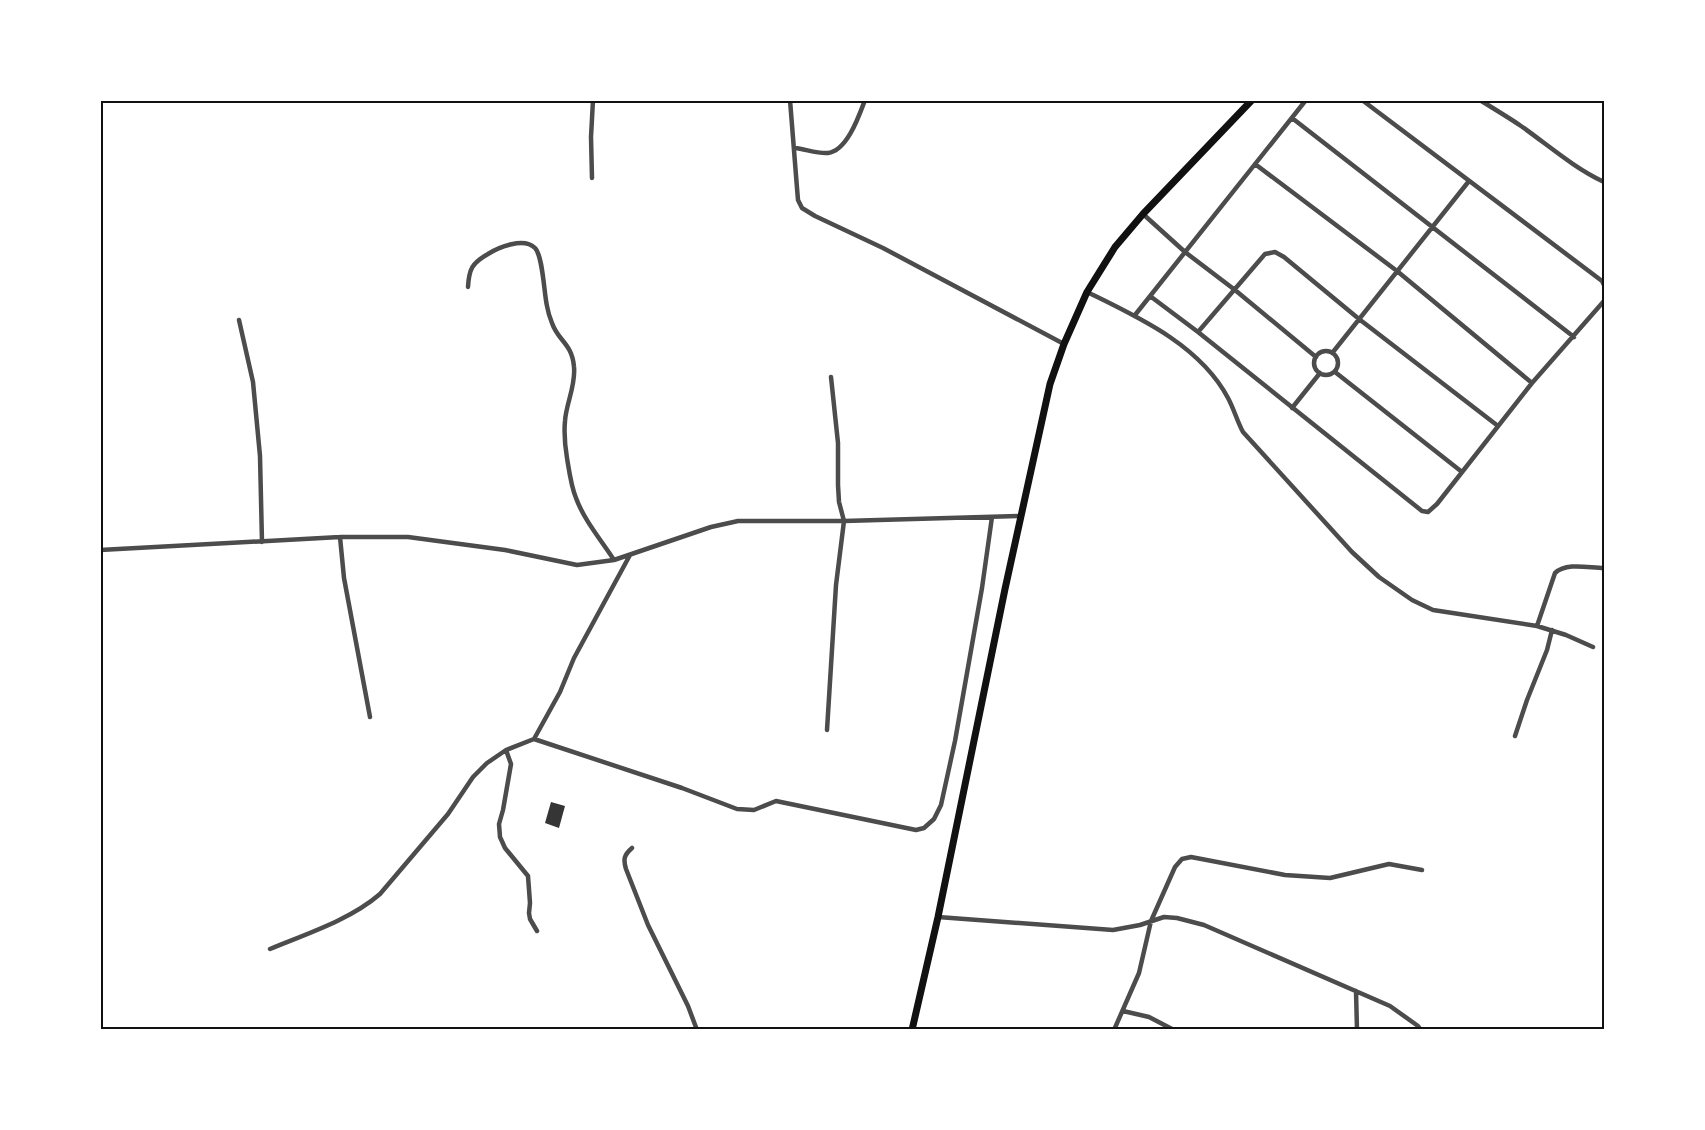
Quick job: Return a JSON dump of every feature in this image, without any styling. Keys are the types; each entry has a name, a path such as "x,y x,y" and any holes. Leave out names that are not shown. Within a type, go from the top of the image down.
{"main road":[{"path":"912,1029 938,917 973,739 1050,384 1064,344 1088,292 1115,247 1143,214 1252,100"}],"street":[{"path":"592,178 593,100"},
{"path":"790,100 798,200 802,208 883,248 1064,344"},
{"path":"795,148 829,153 839,147 857,121 865,100"},
{"path":"1135,315 1306,100"},
{"path":"1362,100 1605,285"},
{"path":"1480,100 1521,126 1546,146 1605,182"},
{"path":"1292,117 1574,337"},
{"path":"1255,164 1397,271 1532,384"},
{"path":"1333,352 1469,181"},
{"path":"1143,214 1185,252 1316,357"},
{"path":"468,287 469,273 476,263 487,255 515,244 528,244 536,248 540,256 550,317 554,327 570,348 575,370 564,422 567,457 575,496 614,560"},
{"path":"1198,332 1265,254 1275,252 1498,426"},
{"path":"1088,292 1156,327 1212,374 1229,399 1243,432 1352,552 1379,577 1412,600 1433,609 1537,626 1593,647"},
{"path":"1149,296 1198,332 1422,511 1428,512 1433,509 1532,384 1605,301"},
{"path":"239,320 253,382 260,456 262,542"},
{"path":"1325,350 1333,352 1339,366 1335,372 1328,375 1320,374 1315,368 1318,353 1325,350"},
{"path":"1335,372 1462,472"},
{"path":"1292,408 1320,374"},
{"path":"827,730 836,585 844,521 839,502 838,435 831,376"},
{"path":"100,550 340,537 408,537 505,550 576,565 614,560 711,527 738,521 844,521 1021,516"},
{"path":"534,739 682,788 737,809 754,810 776,801 916,830 924,828 934,819 941,805 953,752 992,517"},
{"path":"340,537 344,578 370,717"},
{"path":"270,950 368,905 448,814 473,777 487,763 506,750 534,739 560,692 574,658 630,555"},
{"path":"1537,626 1555,573 1560,568 1605,568"},
{"path":"1515,736 1547,650 1552,630"},
{"path":"506,750 511,764 499,824 500,837 505,848 528,876 529,913 537,931"},
{"path":"632,848 623,859 626,869 648,925 697,1029"},
{"path":"1114,1029 1139,974 1151,921 1175,867 1182,859 1191,857 1285,875 1330,878 1389,864 1422,870"},
{"path":"938,917 1113,930 1140,925 1164,917 1177,918 1204,925 1390,1006 1421,1029"},
{"path":"1356,991 1357,1029"},
{"path":"1124,1011 1149,1017 1174,1029"}],"building":[{"path":"551,802 565,806 559,828 545,823"}]}
